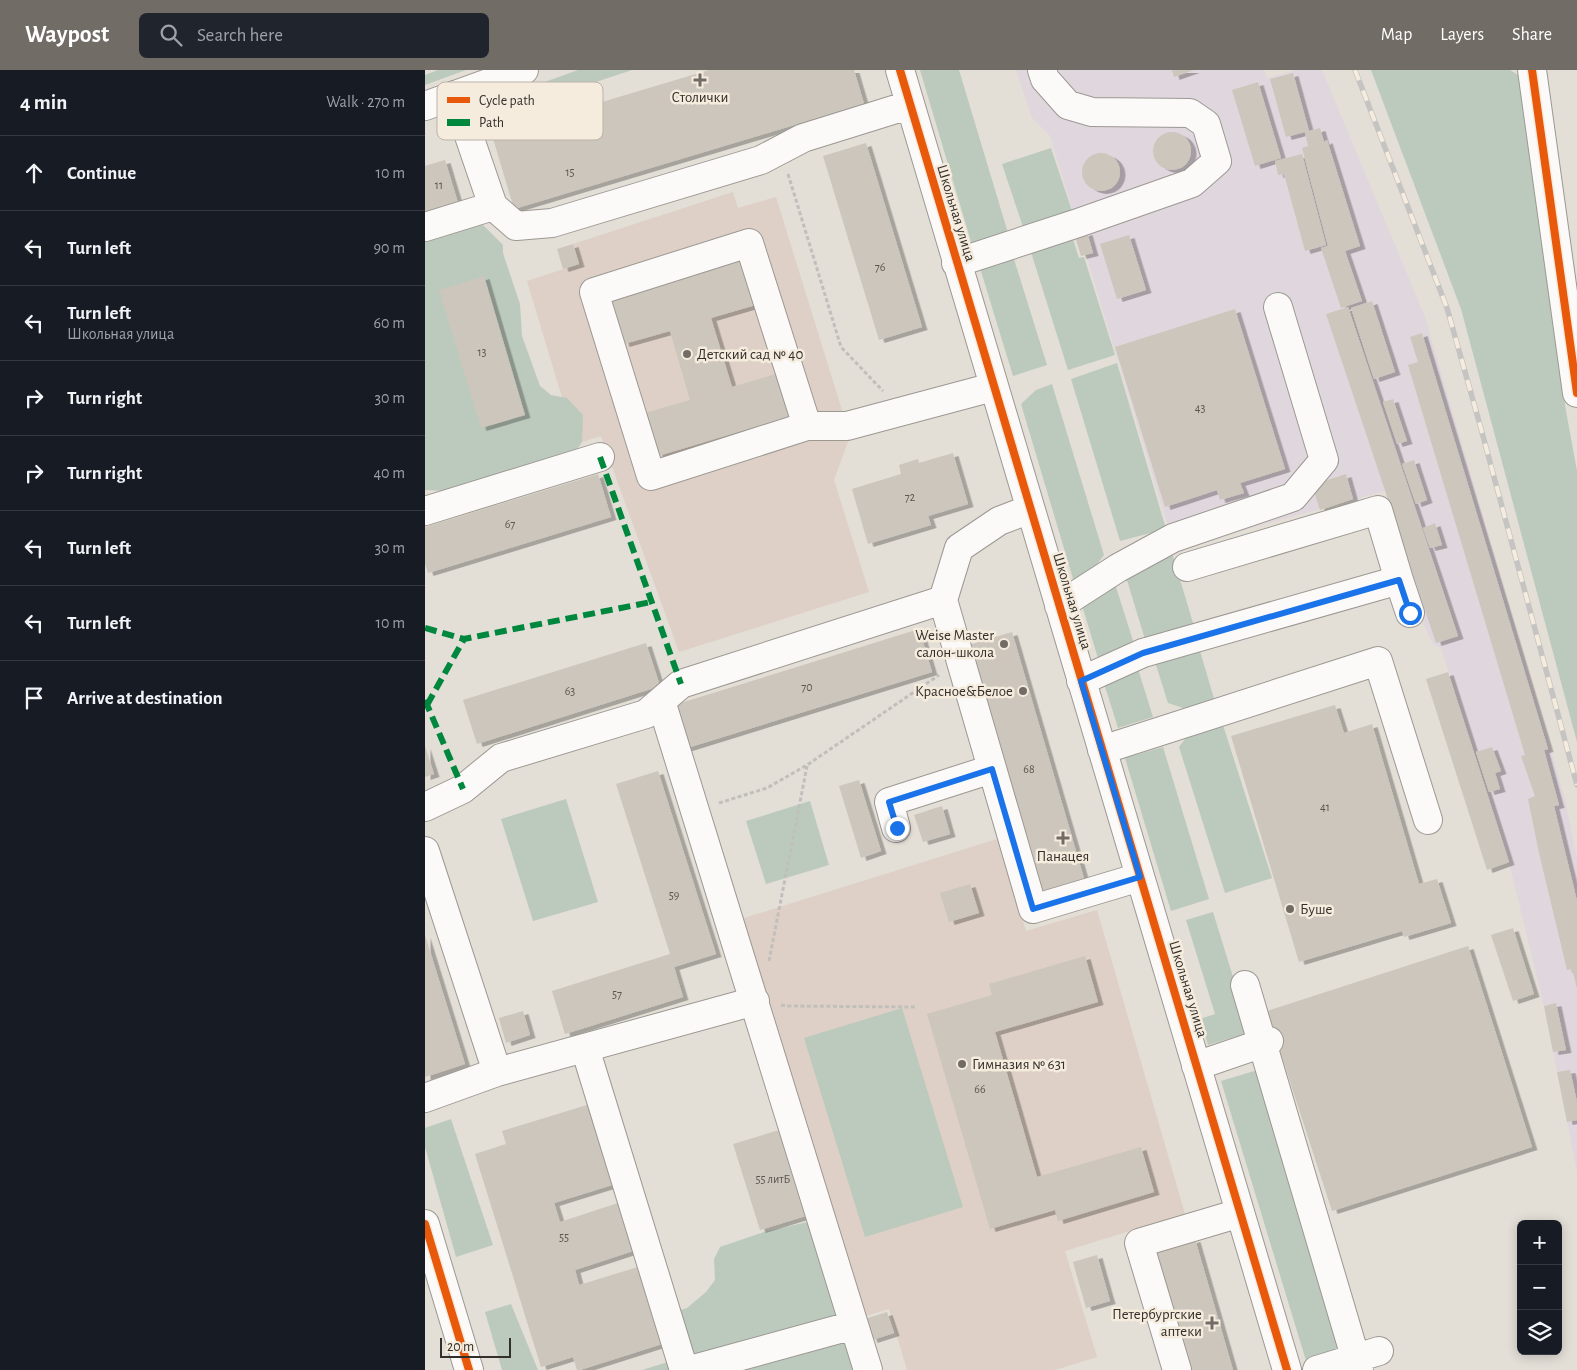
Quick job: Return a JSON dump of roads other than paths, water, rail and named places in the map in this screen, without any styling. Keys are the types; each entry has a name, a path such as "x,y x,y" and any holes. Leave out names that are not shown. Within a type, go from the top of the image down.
{"street":[{"path":"491,82 524,70"},
{"name":"Школьная улица","path":"899,70 1287,1370"},
{"path":"956,263 1192,183 1217,161 1206,124 1189,113 1092,112 1068,105 1045,79 1042,70"},
{"path":"1532,70 1565,220 1577,393"},
{"path":"425,106 437,102"},
{"path":"470,140 493,206 516,226 552,223 761,160 803,138 909,105"},
{"path":"425,227 493,206"},
{"path":"807,426 749,243 594,292 651,476 807,426 847,426 993,387"},
{"path":"1059,606 1117,568 1173,538 1293,497 1324,460 1278,307"},
{"path":"425,511 600,457"},
{"path":"1030,509 999,521 959,548 943,600 1033,909 1140,877"},
{"path":"1187,567 1378,510 1410,613"},
{"path":"1081,681 1143,653 1399,580"},
{"path":"425,807 463,789 501,758 646,714 681,684 943,600"},
{"path":"1102,750 1378,661 1428,820"},
{"path":"661,701 868,1370"},
{"path":"897,828 889,802 992,769"},
{"path":"425,851 497,1072"},
{"path":"1245,985 1266,1042 1364,1360 1317,1370"},
{"path":"425,1098 497,1072 755,1001"},
{"path":"1196,1066 1266,1042"},
{"path":"585,1048 684,1370"},
{"path":"1177,1370 1139,1243 1240,1213"},
{"path":"425,1224 469,1370"},
{"path":"690,1370 854,1325"}],"railway":[{"path":"1355,70 1447,308 1577,785"}],"place":[{"name":"Столички","path":"700,80"},
{"name":"Детский сад № 40","path":"687,354"},
{"name":"Weise Master салон-школа","path":"1004,644"},
{"name":"Красное&Белое","path":"1023,691"},
{"name":"Панацея","path":"1063,838"},
{"name":"Буше","path":"1290,909"},
{"name":"Гимназия № 631","path":"962,1064"},
{"name":"Петербургские аптеки","path":"1212,1323"}]}
